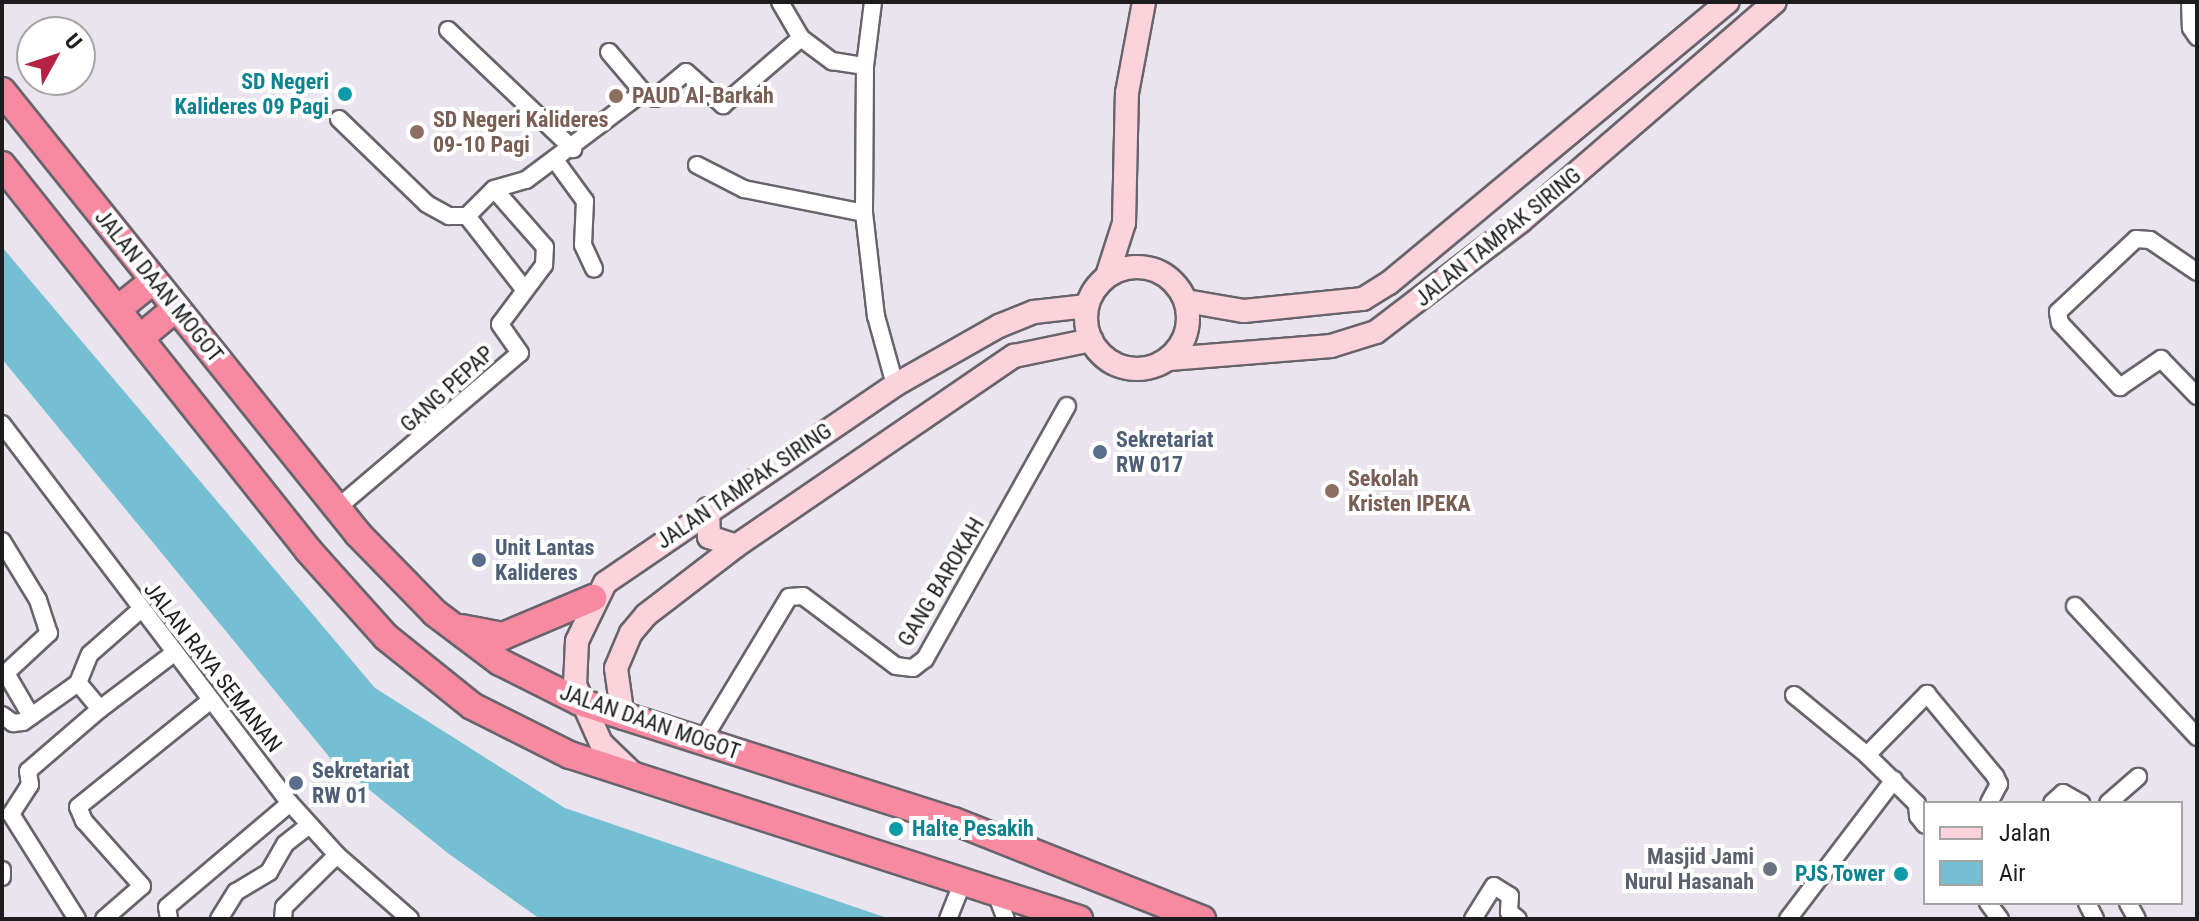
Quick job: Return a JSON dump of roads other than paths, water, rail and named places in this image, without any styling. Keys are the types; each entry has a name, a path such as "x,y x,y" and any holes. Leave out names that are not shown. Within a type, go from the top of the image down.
{"highway":[{"name":"JALAN DAAN MOGOT","path":"2,91 336,509 446,622 500,662 580,702 623,718 954,821 1202,919"},
{"name":"JALAN DAAN MOGOT","path":"2,165 308,550 416,664 514,732 637,777 964,879 1076,919"},
{"path":"118,309 154,280"},
{"path":"140,338 176,308"},
{"path":"446,622 503,636 593,598"}],"main road":[{"path":"1107,276 1143,266 1170,278 1186,301 1187,333 1169,359 1134,370 1116,365 1091,340 1087,306 1107,276 1124,223 1127,93 1144,2"},
{"name":"JALAN TAMPAK SIRING","path":"1186,301 1244,311 1363,299 1389,283 1727,2"},
{"name":"JALAN TAMPAK SIRING","path":"1169,359 1331,346 1376,332 1521,221 1775,2"},
{"path":"1124,223 1143,266"},
{"name":"JALAN TAMPAK SIRING","path":"637,777 601,743 580,702 573,663 593,598 617,573 895,385 999,326 1034,312 1087,306"},
{"name":"JALAN TAMPAK SIRING","path":"623,718 616,668 631,633 736,546 1014,356 1091,340"},
{"path":"708,509 709,537 736,546"}],"street":[{"path":"780,2 801,38 832,61 865,66"},
{"path":"873,2 865,66 864,213 876,316 895,385"},
{"path":"2189,5 2197,37"},
{"path":"448,30 573,149"},
{"path":"609,52 643,92 655,98 686,72 723,105 801,38"},
{"path":"339,119 427,204 449,216 467,216 494,189 526,180 573,149 643,92"},
{"path":"555,160 585,201 583,245 594,269"},
{"path":"697,165 744,189 864,213"},
{"path":"467,216 524,289 544,265 545,247 494,189"},
{"path":"2197,272 2150,240 2136,239 2058,312 2060,323 2120,387 2161,359 2197,396"},
{"name":"GANG PEPAP","path":"336,509 520,353 500,324 524,289"},
{"name":"GANG BAROKAH","path":"701,743 789,597 803,596 896,666 913,668 925,659 1067,406"},
{"name":"JALAN RAYA SEMANAN","path":"2,424 140,610 290,803 337,855 410,919"},
{"path":"2,541 38,600 49,633 6,673 31,716"},
{"path":"2075,606 2197,737"},
{"path":"2,715 13,723 31,716 78,683 91,652 140,610"},
{"path":"77,919 11,814 27,793 28,771 100,709 174,653"},
{"path":"78,683 100,709"},
{"path":"1867,755 1927,694 1995,776 1999,784 1990,801"},
{"path":"1794,695 1894,780 1917,804 1918,816 1923,822"},
{"path":"104,919 142,886 78,807 211,700"},
{"path":"2110,801 2138,777"},
{"path":"1788,919 1894,780"},
{"path":"2054,801 2063,793 2077,801"},
{"path":"169,919 167,907 290,803"},
{"path":"219,919 236,892 269,872 285,844 309,825"},
{"path":"283,919 284,907 337,855"},
{"path":"2,870 2,877"},
{"path":"948,919 964,879"},
{"path":"1473,919 1494,886 1510,896 1509,912 1518,919"},
{"path":"995,890 1006,919"}],"water":[{"path":"2,247 375,688 565,808 890,919 540,919 449,854 331,759 2,359"}],"place":[{"name":"SD Negeri Kalideres 09 Pagi","path":"345,94"},
{"name":"PAUD Al-Barkah","path":"616,96"},
{"name":"SD Negeri Kalideres 09-10 Pagi","path":"417,132"},
{"name":"Sekretariat RW 017","path":"1100,452"},
{"name":"Sekolah Kristen IPEKA","path":"1332,491"},
{"name":"Unit Lantas Kalideres","path":"479,560"},
{"name":"Sekretariat RW 01","path":"296,783"},
{"name":"Halte Pesakih","path":"896,829"},
{"name":"Masjid Jami Nurul Hasanah","path":"1770,869"},
{"name":"PJS Tower","path":"1901,874"}]}
